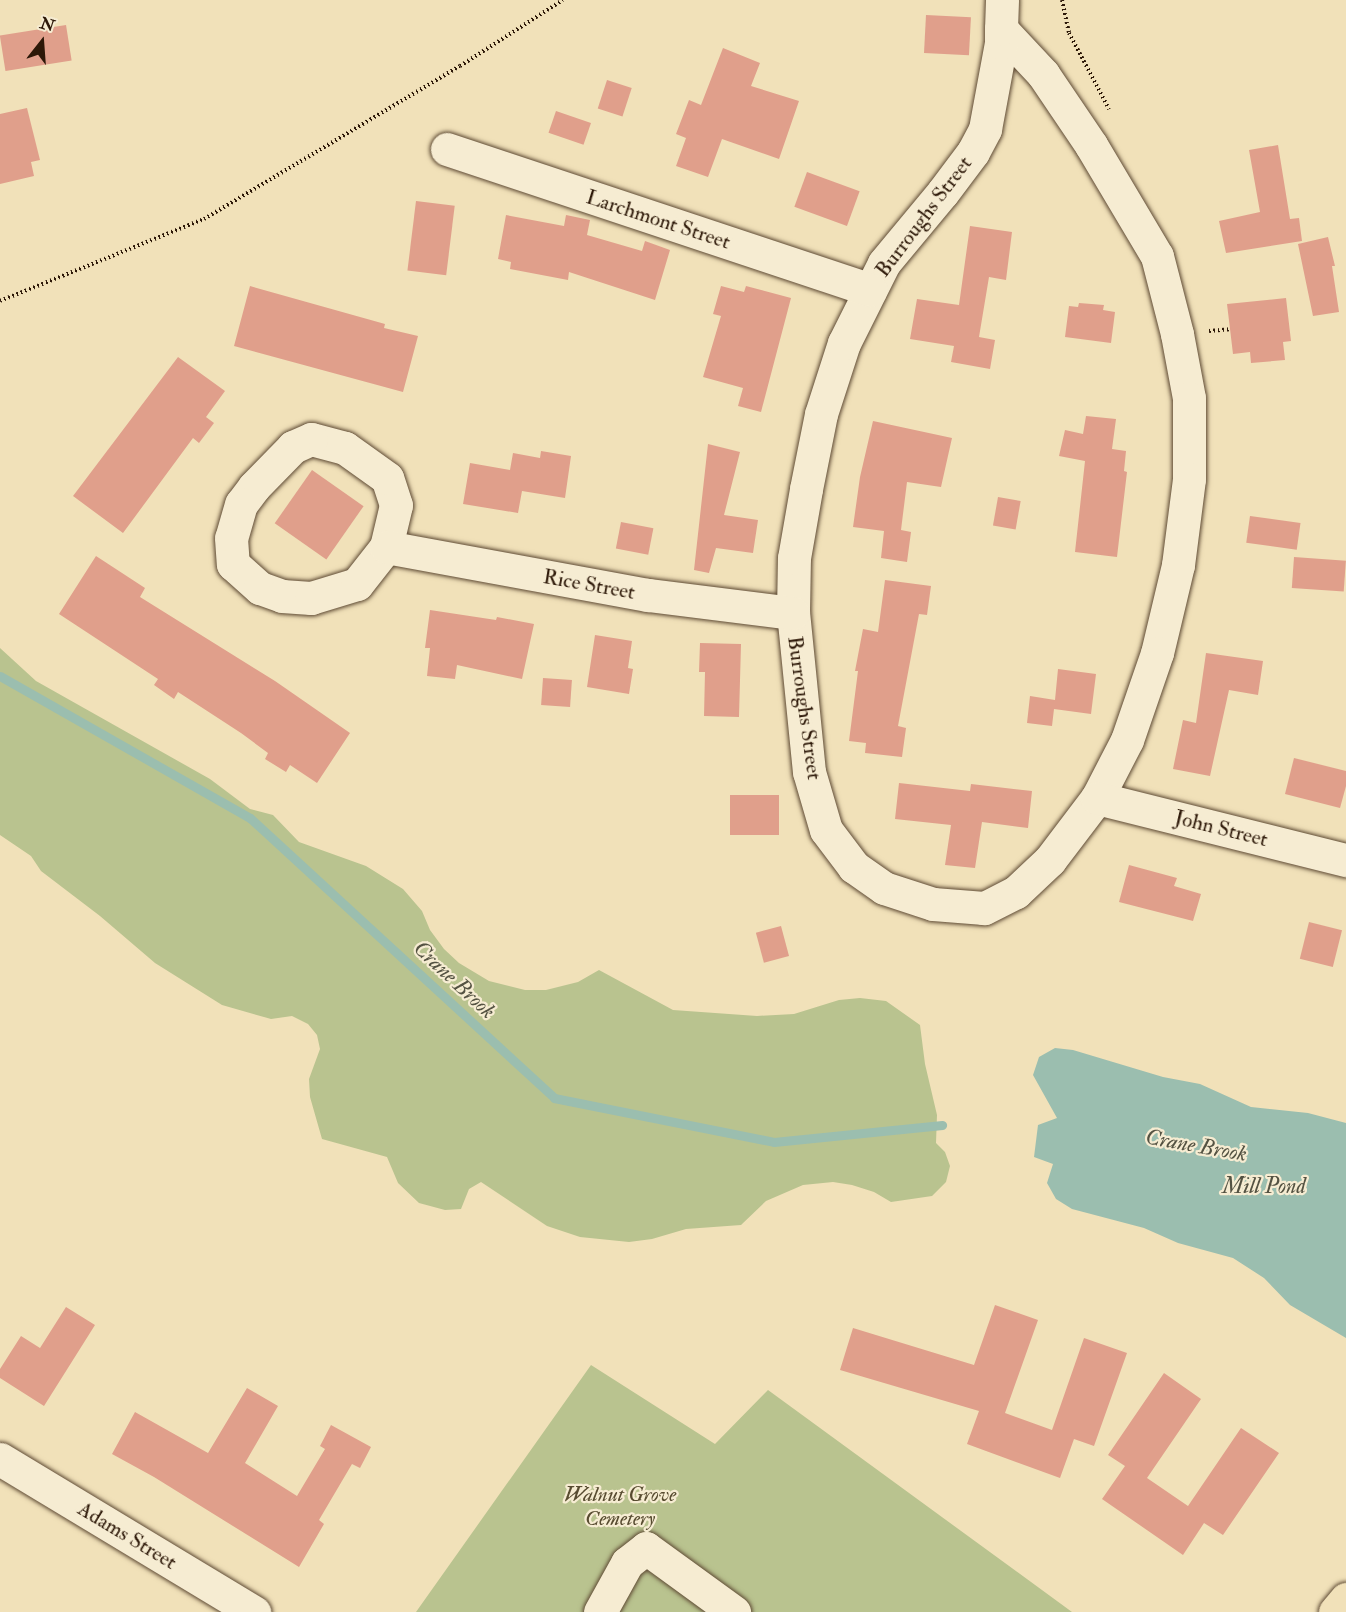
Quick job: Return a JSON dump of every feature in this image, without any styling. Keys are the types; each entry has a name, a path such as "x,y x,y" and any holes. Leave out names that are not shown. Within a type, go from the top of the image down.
{"main road":[{"path":"1335,1612 1346,1599"}],"street":[{"name":"Burroughs Street","path":"1002,14 1091,146 1156,256 1177,334 1189,398 1190,479 1178,565 1157,653 1127,740 1097,798 1041,868 1016,892 984,908 933,904 884,888 854,867 826,830 809,772 793,614 794,558 821,414 844,343 884,262 943,192 985,129 992,100 1002,14"},
{"name":"Larchmont Street","path":"447,149 870,290"},
{"path":"311,439 345,448 387,478 396,505 386,547 357,584 311,598 282,596 260,588 233,564 231,538 241,504 254,487 293,447 311,439"},
{"name":"Rice Street","path":"386,547 648,595 793,614"},
{"name":"John Street","path":"1097,798 1346,860"},
{"name":"Adams Street","path":"0,1459 254,1612"},
{"path":"600,1612 627,1563 646,1548 734,1612"}],"path":[{"path":"0,301 204,219 460,66 563,0"}],"green space":[{"path":"0,648 36,681 210,779 250,809 273,815 299,842 366,866 403,889 422,911 430,930 444,949 459,963 489,981 525,990 546,990 578,982 599,970 673,1010 757,1016 794,1014 839,1000 860,998 886,1001 920,1025 925,1064 937,1115 936,1143 945,1152 950,1166 946,1182 932,1196 891,1202 874,1192 852,1185 833,1182 803,1185 766,1201 741,1225 686,1229 652,1239 629,1242 580,1237 547,1226 481,1182 469,1189 461,1209 445,1210 419,1203 398,1183 387,1157 322,1139 310,1097 309,1079 320,1049 317,1035 308,1024 292,1016 271,1019 222,1005 155,963 100,916 41,871 31,856 0,835"},
{"name":"Walnut Grove Cemetery","path":"591,1365 715,1444 768,1390 1072,1612 416,1612"}],"water":[{"name":"Mill Pond","path":"1055,1048 1073,1050 1163,1077 1200,1084 1251,1107 1308,1113 1346,1123 1346,1338 1290,1305 1264,1278 1233,1258 1178,1243 1144,1228 1072,1209 1056,1199 1047,1183 1053,1164 1034,1157 1038,1125 1057,1118 1033,1075 1039,1057"}],"building":[{"path":"926,15 971,17 969,55 924,53"},
{"path":"66,25 72,61 5,71 0,35"},
{"path":"723,48 760,63 751,86 799,101 779,159 722,139 708,177 676,166 686,138 676,134 689,100 701,105"},
{"path":"607,80 632,88 622,117 598,109"},
{"path":"27,108 40,160 31,162 34,176 0,184 0,114"},
{"path":"556,111 591,123 583,145 549,133"},
{"path":"1278,145 1290,219 1299,218 1302,241 1226,253 1219,221 1260,212 1249,150"},
{"path":"807,172 860,191 847,226 794,207"},
{"path":"416,201 455,206 446,275 407,270"},
{"path":"506,215 564,226 566,215 590,220 587,235 642,251 645,241 670,250 655,300 569,272 568,280 510,269 511,262 498,259"},
{"path":"970,226 1012,232 1006,280 989,277 979,337 995,340 990,369 951,362 954,346 910,339 917,299 959,305"},
{"path":"1328,237 1335,266 1332,266 1339,312 1313,316 1298,244"},
{"path":"250,286 385,324 384,328 418,336 403,392 234,346"},
{"path":"721,286 744,292 746,286 791,298 761,412 738,406 743,388 703,377 721,316 713,314"},
{"path":"1286,298 1291,341 1283,342 1285,360 1251,363 1250,352 1233,354 1227,304"},
{"path":"1079,303 1104,305 1103,310 1115,312 1111,343 1065,337 1069,306 1078,307"},
{"path":"178,357 225,391 206,417 214,423 199,443 193,438 123,533 73,496"},
{"path":"1086,416 1116,419 1112,449 1126,451 1124,471 1127,472 1117,557 1075,552 1085,461 1059,456 1065,430 1083,434"},
{"path":"873,421 952,438 941,487 907,482 901,530 911,532 907,562 881,558 884,531 853,527 860,477"},
{"path":"708,444 740,452 724,515 758,520 753,553 716,548 709,573 694,570"},
{"path":"541,451 571,456 565,498 522,491 518,513 463,504 470,463 510,470 513,453 540,458"},
{"path":"312,470 364,506 326,559 275,523"},
{"path":"998,497 1021,501 1016,530 993,526"},
{"path":"1250,516 1301,523 1297,550 1246,543"},
{"path":"621,522 653,528 648,555 616,549"},
{"path":"96,556 145,588 140,597 275,681 350,733 317,783 290,765 286,772 265,759 268,753 241,733 178,692 174,699 154,685 158,679 59,614"},
{"path":"1294,557 1346,561 1344,592 1292,588"},
{"path":"885,580 931,586 927,615 919,614 898,726 906,728 902,757 865,753 866,743 849,741 858,671 855,671 863,629 878,632"},
{"path":"430,610 496,620 497,617 534,624 522,679 457,665 455,679 427,676 430,648 425,648"},
{"path":"595,635 632,641 628,668 633,669 629,694 587,687"},
{"path":"700,643 741,644 739,717 704,716 705,672 699,672"},
{"path":"1206,653 1263,661 1258,695 1229,690 1210,776 1173,769 1183,720 1196,723"},
{"path":"1058,669 1096,674 1091,714 1054,709 1052,726 1027,723 1030,696 1055,700"},
{"path":"543,678 572,680 570,707 541,705"},
{"path":"1294,758 1346,771 1346,786 1340,808 1285,794"},
{"path":"899,783 970,791 971,784 1032,791 1028,828 982,822 975,868 945,865 951,825 895,819"},
{"path":"730,795 779,795 779,835 730,835"},
{"path":"1129,865 1177,878 1174,886 1201,894 1193,921 1119,902"},
{"path":"1309,922 1342,930 1333,967 1300,959"},
{"path":"781,926 789,956 764,963 756,933"},
{"path":"995,1305 1038,1320 1005,1413 1052,1430 1084,1338 1127,1353 1094,1446 1074,1439 1060,1478 967,1444 979,1411 840,1370 853,1328 974,1365"},
{"path":"66,1307 95,1325 44,1406 0,1378 0,1369 21,1336 40,1348"},
{"path":"1164,1373 1201,1399 1147,1478 1188,1506 1241,1428 1279,1453 1223,1535 1204,1523 1183,1555 1102,1499 1125,1466 1108,1455"},
{"path":"247,1388 278,1406 245,1463 297,1496 325,1449 320,1446 331,1425 371,1447 360,1468 352,1464 319,1520 324,1524 299,1567 154,1477 112,1454 135,1412 208,1453"}],"waterway":[{"name":"Crane Brook","path":"0,676 250,818 554,1098 774,1142 942,1125"}]}
